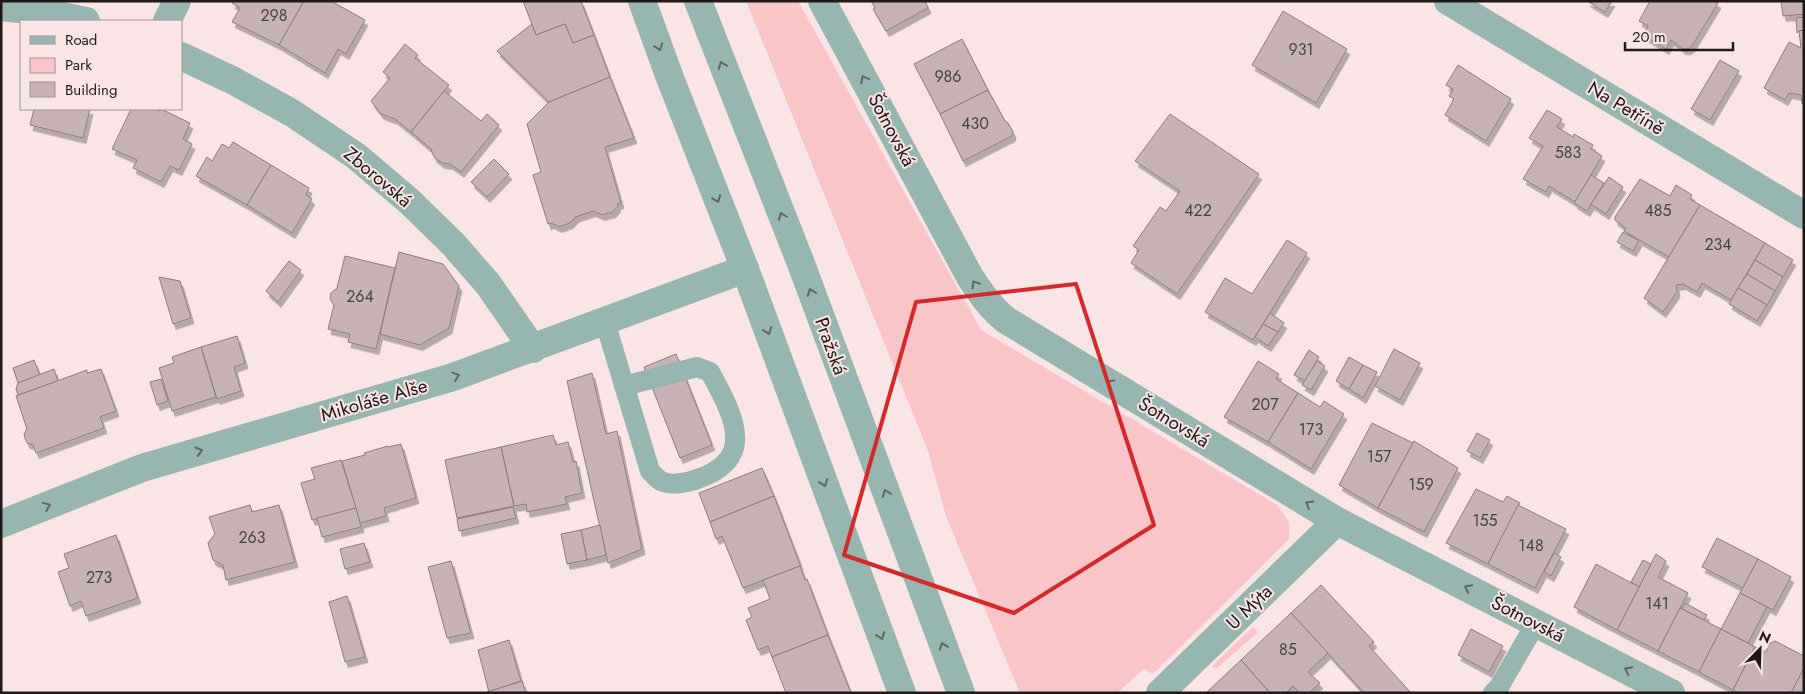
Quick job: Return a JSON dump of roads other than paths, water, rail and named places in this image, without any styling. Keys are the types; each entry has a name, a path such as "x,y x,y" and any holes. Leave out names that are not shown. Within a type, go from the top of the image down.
{"street":[{"path":"168,20 177,1"},
{"path":"642,1 745,269 902,693"},
{"name":"Pražská","path":"698,1 800,261 961,692"},
{"name":"Šotnovská","path":"822,1 970,277 994,311 1337,521 1671,693"},
{"name":"Na Petříně","path":"1448,1 1804,214"},
{"path":"1,7 38,11 81,20"},
{"name":"Zborovská","path":"182,56 234,81 292,113 356,156 409,201 454,245 488,284 534,349"},
{"name":"Mikoláše Alše","path":"1,524 142,468 453,377 534,349 745,269"},
{"name":"U Mýta","path":"1160,693 1337,521"}],"lane":[{"path":"605,322 624,386 650,470 662,481 684,484 705,476 724,464 733,452 736,435 727,406 710,372 698,366 624,386"},
{"path":"1493,693 1499,687 1536,623"}]}
